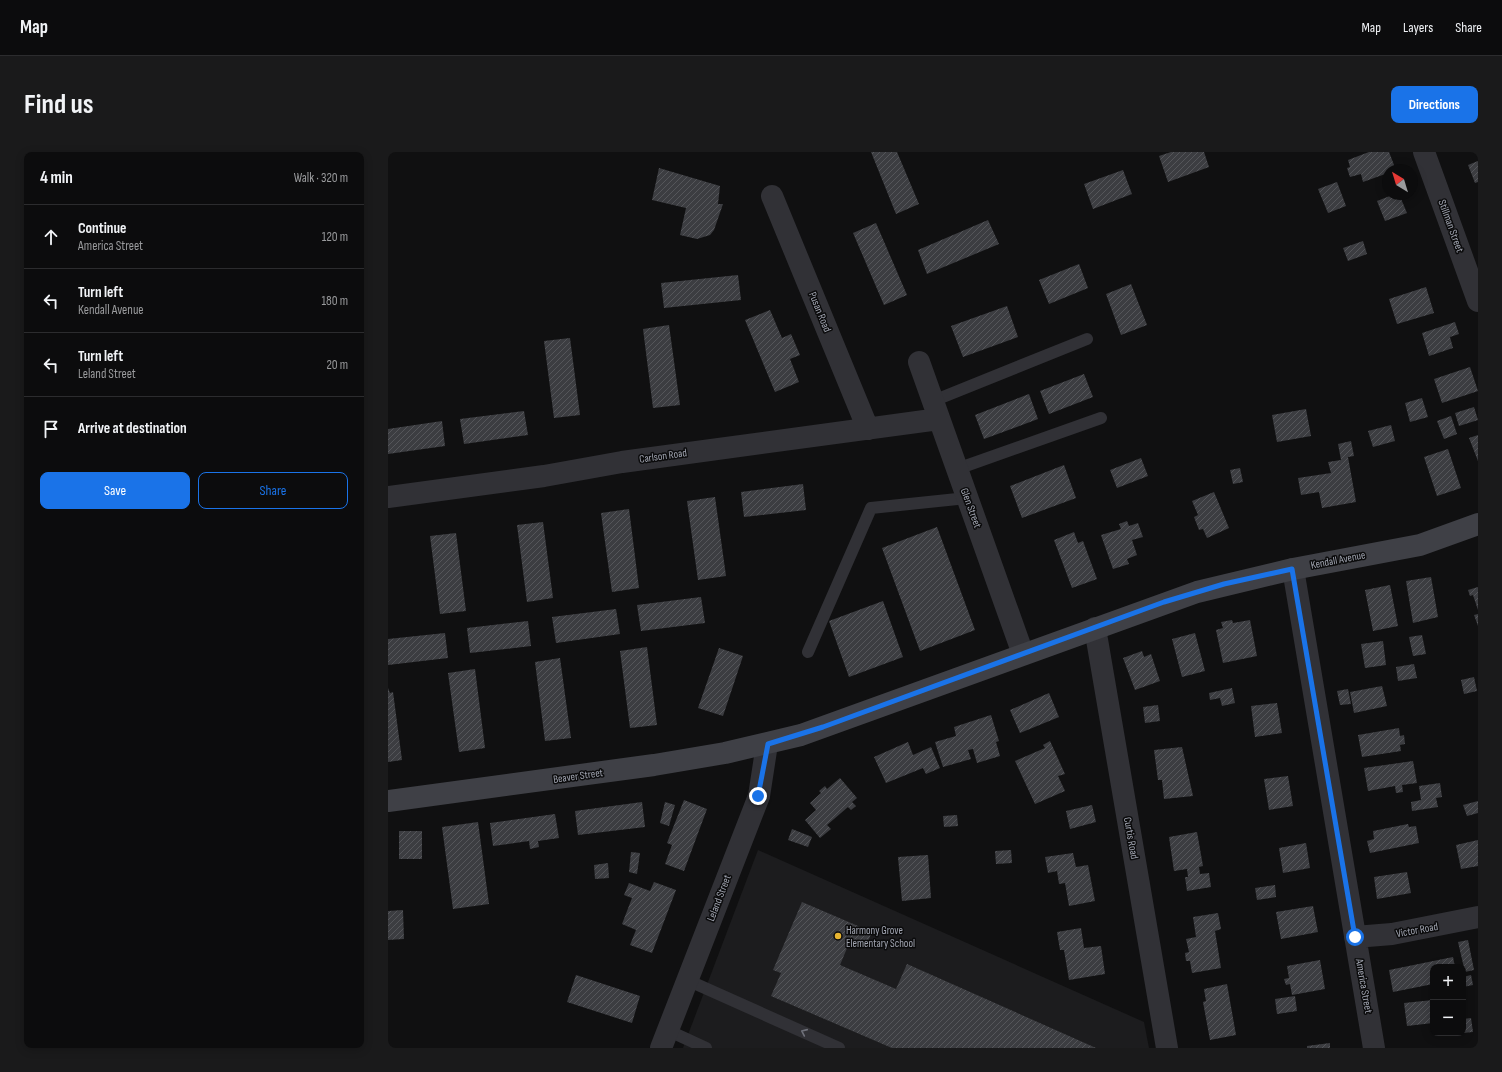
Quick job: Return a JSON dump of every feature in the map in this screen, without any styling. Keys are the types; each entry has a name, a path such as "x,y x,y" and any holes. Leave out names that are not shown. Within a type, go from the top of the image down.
{"main road":[{"name":"Kendall Avenue","path":"768,744 801,735 1197,592 1292,569 1420,545 1478,524"},
{"name":"Beaver Street","path":"388,801 654,765 768,744"}],"street":[{"name":"Stillman Street","path":"1424,152 1478,301"},
{"name":"Pusan Road","path":"772,196 868,429"},
{"name":"Glen Street","path":"919,362 1023,654"},
{"name":"Carlson Road","path":"388,497 544,476 622,462 868,429 936,410"},
{"name":"America Street","path":"1292,569 1374,1048"},
{"name":"Curtis Road","path":"1095,628 1166,1047"},
{"name":"Leland Street","path":"664,1039 758,796 768,744"},
{"name":"Victor Road","path":"1355,937 1392,934 1478,917"}],"lane":[{"path":"936,410 1087,339"},
{"path":"957,469 1101,418"},
{"path":"808,652 871,508 967,498"},
{"path":"687,980 839,1048"},
{"path":"664,1039 706,1048"}],"shaded area":[{"name":"Harmony Grove Elementary School","path":"758,850 1144,1022 1149,1048 683,1048"}],"building":[{"path":"871,152 897,152 919,204 896,214"},
{"path":"1171,152 1204,152 1209,167 1168,182 1159,156"},
{"path":"1369,152 1389,152 1394,164 1382,164 1382,175 1363,182 1361,174 1350,177 1347,168 1350,167 1348,160"},
{"path":"1478,161 1478,182 1475,183 1468,165"},
{"path":"659,168 720,186 718,204 723,204 714,230 710,235 697,239 680,235 686,208 652,200"},
{"path":"1123,170 1132,194 1093,209 1084,184"},
{"path":"1337,182 1346,206 1328,213 1318,189"},
{"path":"1382,199 1402,200 1407,213 1385,221 1377,201"},
{"path":"988,220 999,244 927,274 918,250"},
{"path":"876,223 907,295 884,305 853,233"},
{"path":"1363,241 1367,254 1348,261 1343,248"},
{"path":"1079,264 1088,288 1049,304 1039,280"},
{"path":"738,275 741,300 664,308 661,283"},
{"path":"1131,284 1147,325 1121,335 1106,294"},
{"path":"1426,287 1434,313 1397,324 1389,299"},
{"path":"1007,306 1018,337 963,357 951,326"},
{"path":"770,310 782,338 791,334 800,355 790,359 799,382 775,392 745,320"},
{"path":"1455,322 1459,334 1450,337 1453,348 1429,356 1422,333"},
{"path":"669,325 680,405 653,408 643,329"},
{"path":"570,338 580,415 554,418 544,341"},
{"path":"1470,367 1478,391 1442,403 1434,379"},
{"path":"1084,374 1093,397 1049,414 1040,391"},
{"path":"1029,394 1038,419 984,439 975,415"},
{"path":"1422,398 1428,417 1410,422 1405,403"},
{"path":"1474,407 1478,420 1459,426 1455,413"},
{"path":"1306,409 1311,436 1277,442 1272,415"},
{"path":"524,411 528,435 464,444 460,419"},
{"path":"1451,416 1457,434 1444,439 1437,421"},
{"path":"442,421 445,446 388,454 388,429"},
{"path":"1391,425 1395,441 1373,447 1368,431"},
{"path":"1478,435 1478,461 1469,438"},
{"path":"1351,441 1354,456 1348,457 1356,502 1322,508 1319,492 1301,495 1298,478 1331,473 1328,462 1341,460 1338,444"},
{"path":"1448,449 1461,488 1437,496 1424,457"},
{"path":"1141,458 1148,476 1117,488 1110,470"},
{"path":"1064,465 1076,498 1022,518 1010,486"},
{"path":"1240,468 1243,482 1233,484 1230,470"},
{"path":"803,484 806,510 744,517 741,492"},
{"path":"1214,492 1229,528 1207,538 1203,529 1199,530 1194,517 1198,515 1192,501"},
{"path":"715,497 726,576 698,580 687,501"},
{"path":"629,509 639,588 612,592 601,513"},
{"path":"1127,521 1129,526 1138,523 1143,537 1132,540 1137,555 1127,559 1129,564 1113,569 1101,535 1121,529 1119,524"},
{"path":"543,522 553,598 527,602 517,525"},
{"path":"937,527 975,630 920,651 882,548"},
{"path":"1074,532 1078,543 1083,541 1097,579 1072,588 1054,540"},
{"path":"456,533 466,611 440,614 430,536"},
{"path":"1431,577 1438,617 1413,623 1406,581"},
{"path":"1390,585 1398,626 1373,631 1365,590"},
{"path":"1478,587 1478,610 1473,595 1470,596 1468,590"},
{"path":"701,597 705,623 641,631 637,605"},
{"path":"883,601 903,657 849,677 829,621"},
{"path":"616,609 620,634 556,643 552,617"},
{"path":"1478,614 1478,626 1474,615"},
{"path":"1232,620 1233,623 1250,620 1257,656 1223,663 1216,630 1223,628 1221,622"},
{"path":"528,621 531,646 470,653 467,628"},
{"path":"445,633 448,658 388,665 388,639"},
{"path":"1195,633 1205,671 1182,677 1172,639"},
{"path":"1422,635 1426,654 1413,656 1409,637"},
{"path":"1383,641 1386,665 1365,668 1361,644"},
{"path":"647,647 657,725 630,728 620,651"},
{"path":"719,648 743,656 723,716 698,708"},
{"path":"1142,651 1144,657 1151,654 1160,681 1135,690 1123,658"},
{"path":"560,658 571,738 545,741 535,662"},
{"path":"1414,664 1417,678 1398,681 1396,667"},
{"path":"475,669 485,748 459,752 448,673"},
{"path":"1474,677 1477,691 1464,694 1461,680"},
{"path":"1382,686 1387,706 1354,713 1350,692"},
{"path":"388,688 390,693 393,692 402,760 388,762"},
{"path":"1232,688 1235,703 1222,706 1220,698 1210,700 1209,693"},
{"path":"1348,689 1351,704 1340,705 1337,691"},
{"path":"1049,693 1059,717 1020,733 1010,710"},
{"path":"1277,703 1282,733 1255,737 1251,706"},
{"path":"1158,705 1160,721 1145,723 1143,707"},
{"path":"991,715 999,741 996,742 1000,756 977,763 973,749 968,750 971,759 943,767 935,742 956,736 954,727"},
{"path":"1399,728 1400,736 1404,735 1405,744 1400,745 1401,751 1362,757 1358,735"},
{"path":"1050,741 1065,774 1058,776 1065,791 1035,804 1015,761 1045,748 1043,745"},
{"path":"908,742 913,755 931,747 940,768 926,774 923,768 886,783 874,757"},
{"path":"1182,747 1193,796 1164,799 1162,780 1158,780 1154,750"},
{"path":"1413,761 1417,783 1402,785 1403,792 1396,793 1395,786 1368,791 1364,768"},
{"path":"1288,776 1293,806 1269,810 1264,779"},
{"path":"840,778 857,798 852,802 856,806 851,810 848,807 827,825 831,829 820,838 805,820 816,810 810,803 821,793 819,791 825,786 827,789"},
{"path":"1440,783 1442,797 1436,798 1438,807 1412,811 1411,802 1421,800 1419,786"},
{"path":"684,800 707,809 684,871 665,864 672,845 667,843"},
{"path":"1478,801 1478,813 1467,816 1463,805"},
{"path":"642,802 645,827 578,835 575,811"},
{"path":"665,802 675,805 669,826 660,823"},
{"path":"1092,805 1096,822 1070,829 1066,811"},
{"path":"555,814 559,838 538,841 539,847 530,849 529,841 493,846 490,823"},
{"path":"957,815 958,826 944,827 943,816"},
{"path":"478,822 489,904 453,909 442,827"},
{"path":"1408,824 1409,827 1416,826 1419,843 1370,853 1367,841 1374,839 1373,831"},
{"path":"792,829 812,837 808,847 788,840"},
{"path":"399,831 422,831 422,859 399,859"},
{"path":"1197,832 1203,866 1199,867 1200,874 1209,873 1211,887 1187,891 1185,877 1188,877 1187,869 1174,871 1169,837"},
{"path":"1478,840 1478,866 1461,869 1456,845"},
{"path":"1306,843 1310,868 1283,873 1279,848"},
{"path":"1011,850 1012,863 996,864 995,851"},
{"path":"631,852 640,853 637,874 629,872"},
{"path":"1073,853 1076,867 1088,865 1095,901 1069,906 1065,883 1059,884 1057,871 1048,873 1045,857"},
{"path":"928,855 931,898 902,901 898,857"},
{"path":"608,863 609,878 595,879 594,865"},
{"path":"1407,872 1411,893 1377,899 1374,877"},
{"path":"654,882 676,890 652,953 630,945 636,930 622,924 632,898 624,895 629,883 650,891"},
{"path":"1275,885 1276,897 1257,900 1255,888"},
{"path":"802,902 872,932 865,948 850,941 840,965 896,989 907,964 1096,1048 892,1048 771,996 781,973 773,970"},
{"path":"1313,906 1318,932 1281,939 1276,912"},
{"path":"403,910 404,939 388,940 388,911"},
{"path":"1218,913 1221,929 1215,931 1221,968 1192,973 1190,961 1186,961 1185,953 1189,952 1186,939 1196,937 1193,917"},
{"path":"1081,928 1084,948 1101,946 1105,974 1069,980 1064,950 1060,950 1057,932"},
{"path":"1468,940 1474,970 1466,972 1466,964 1463,964 1458,942"},
{"path":"1453,957 1454,964 1430,964 1430,985 1393,992 1389,970"},
{"path":"1320,960 1325,989 1292,995 1290,984 1286,985 1284,979 1289,978 1287,966"},
{"path":"576,975 640,996 632,1023 567,1002"},
{"path":"1471,975 1473,985 1466,986 1466,976"},
{"path":"1227,984 1236,1035 1210,1040 1203,1002 1206,1001 1204,989"},
{"path":"1295,996 1297,1011 1277,1014 1275,999"},
{"path":"1430,1000 1430,1023 1407,1026 1404,1003"},
{"path":"1471,1018 1473,1032 1466,1033 1466,1019"},
{"path":"1330,1043 1330,1048 1307,1048 1307,1046"}],"place":[{"name":"Harmony Grove Elementary School","path":"838,936"}],"route":[{"path":"758,796 768,744 801,735 1164,602 1224,584 1292,569 1355,937"}]}
